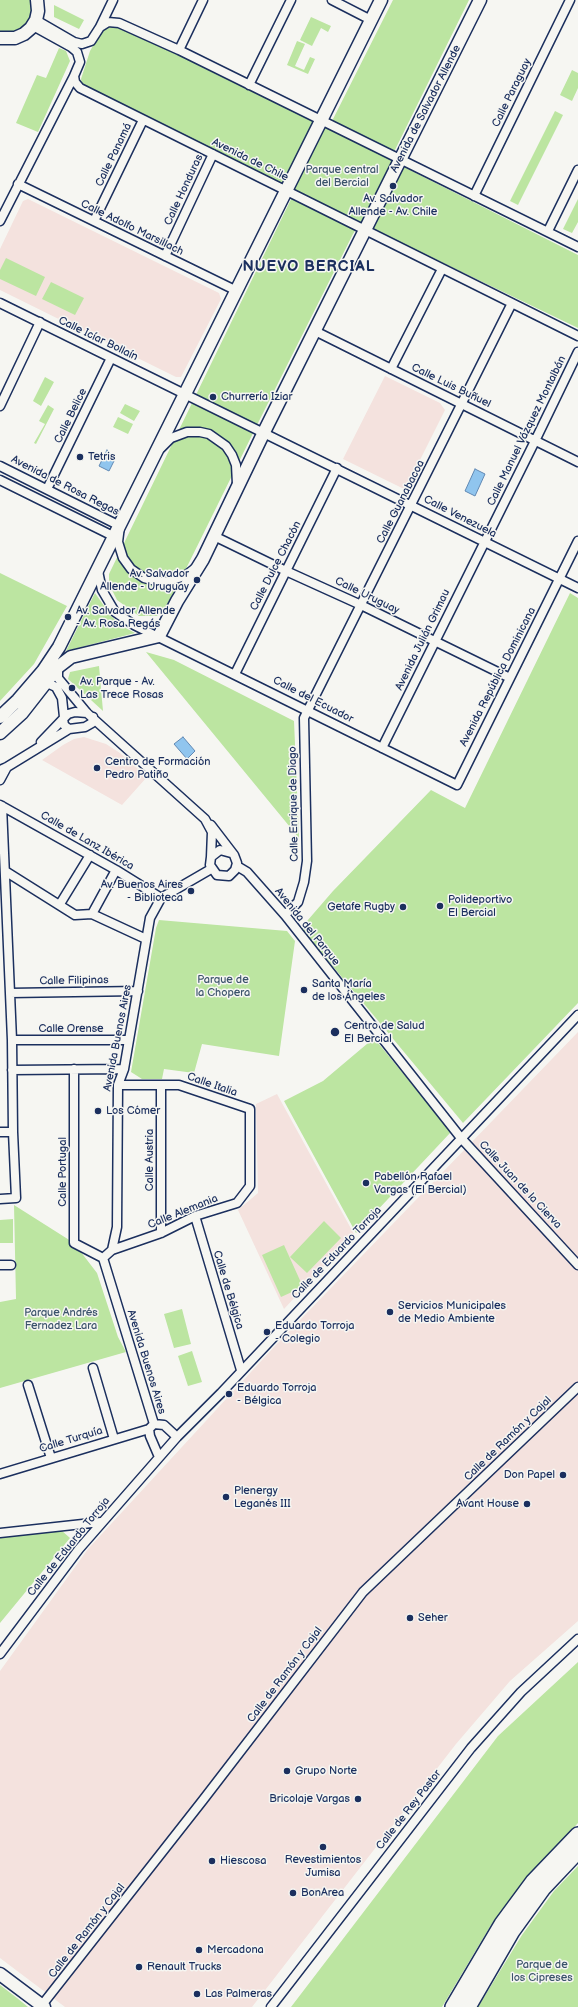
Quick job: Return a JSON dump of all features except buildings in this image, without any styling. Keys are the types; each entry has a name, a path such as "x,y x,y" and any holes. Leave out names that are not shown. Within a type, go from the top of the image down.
{"highway":[{"path":"453,2007 511,1912 533,1882 578,1835"},
{"path":"468,2007 516,1926 543,1888 578,1851"}],"street":[{"path":"0,38 15,38 24,34 34,23 38,11 37,0"},
{"path":"34,23 74,42 82,44 91,41 100,27 113,0"},
{"path":"179,50 203,0"},
{"path":"249,85 291,0"},
{"path":"332,0 371,20"},
{"name":"Avenida de Salvador Allende","path":"0,717 18,700 43,671 59,647 157,453 381,0"},
{"name":"Avenida de Salvador Allende","path":"159,636 177,602 203,559 236,488 480,0"},
{"name":"Calle Paraguay","path":"474,196 570,0"},
{"path":"107,13 108,22"},
{"path":"100,27 108,22 120,22 578,246"},
{"path":"0,221 80,62 77,52 34,23"},
{"path":"74,76 75,82 80,88"},
{"path":"66,90 80,88"},
{"name":"Avenida de Chile","path":"80,88 578,336"},
{"name":"Calle Panamá","path":"94,222 143,120"},
{"name":"Calle Honduras","path":"165,256 213,154"},
{"path":"548,231 578,170"},
{"name":"Calle Adolfo Marsillach","path":"18,184 237,291"},
{"path":"391,369 442,269"},
{"name":"Calle Icíar Bollaín","path":"0,303 185,395"},
{"name":"Calle Guanabacoa","path":"309,710 512,303"},
{"path":"0,406 40,322"},
{"name":"Calle Luis Buñuel","path":"315,331 578,462"},
{"name":"Calle Manuel Vázquez Montalbán","path":"485,542 536,441 578,352"},
{"name":"Calle Belice","path":"49,485 111,358"},
{"path":"185,395 264,432"},
{"name":"Avenida de Salvador Allende","path":"157,453 171,438 187,432 209,434 226,446 232,455 236,465 236,488"},
{"name":"Calle Venezuela","path":"264,432 578,588"},
{"name":"Avenida de Rosa Regas","path":"0,466 118,531"},
{"name":"Calle Dulce Chacón","path":"235,674 337,468"},
{"name":"Avenida de Rosa Regas","path":"0,480 118,531"},
{"name":"Avenida de Salvador Allende","path":"118,531 118,542 123,558 131,569 144,578 160,582 178,579 192,571 203,559"},
{"name":"Calle Uruguay","path":"214,536 361,605 510,678"},
{"name":"Avenida República Dominicana","path":"457,785 578,541"},
{"name":"Avenida Julián Grimau","path":"382,748 485,542"},
{"name":"Calle del Ecuador","path":"98,571 102,590 116,612 134,625 309,710 457,785"},
{"path":"0,733 22,713 58,667 70,658 159,636"},
{"path":"58,667 58,678 90,715 214,827 236,859 237,866 233,874 225,877 217,875 211,869 212,832 205,819"},
{"path":"47,683 56,687 62,698 64,725 69,729"},
{"name":"Calle Enrique de Diago","path":"284,915 298,902 304,882 307,861 304,718 309,710"},
{"path":"34,750 63,718 72,713 90,715"},
{"path":"88,727 92,723 90,715"},
{"path":"0,780 4,769 69,729 97,727 115,736"},
{"path":"0,1199 16,1198 13,1132 12,1040 5,871 2,859 1,805"},
{"name":"Calle de Lanz Ibérica","path":"1,805 116,870 161,898"},
{"path":"211,857 220,850 232,853"},
{"path":"60,904 90,855"},
{"name":"Avenida del Parque","path":"237,866 247,872 284,915 461,1138"},
{"path":"161,898 211,869"},
{"path":"92,914 116,870"},
{"path":"5,871 60,904 75,915 92,914 146,939"},
{"name":"Avenida Buenos Aires","path":"112,1250 117,1227 118,1085 124,1069 150,918 161,898"},
{"name":"Calle Filipinas","path":"10,993 138,991"},
{"name":"Calle de Eduardo Torroja","path":"0,1654 79,1549 177,1437 578,1015"},
{"name":"Calle Orense","path":"12,1040 129,1040"},
{"name":"Calle Portugal","path":"74,1069 74,1243 103,1258"},
{"path":"12,1070 124,1069"},
{"name":"Calle Italia","path":"118,1085 179,1085 250,1109"},
{"name":"Calle Austria","path":"161,1086 161,1233"},
{"name":"Calle Alemania","path":"112,1250 161,1233 195,1216 237,1203 250,1186 250,1109"},
{"path":"0,1132 13,1132"},
{"name":"Calle Juan de la Cierva","path":"461,1138 578,1265"},
{"name":"Calle de Bélgica","path":"195,1216 241,1370"},
{"path":"103,1258 112,1250"},
{"name":"Avenida Buenos Aires","path":"103,1258 159,1457"},
{"path":"0,1266 11,1265"},
{"path":"93,1368 114,1439"},
{"path":"28,1385 51,1458"},
{"name":"Calle de Ramón y Cajal","path":"43,2006 363,1592 578,1387"},
{"path":"151,1427 164,1425 177,1437"},
{"name":"Calle Turquía","path":"0,1474 151,1427"},
{"path":"0,1533 102,1522"},
{"name":"Calle de Rey Pastor","path":"271,2007 471,1748 521,1692 578,1639"},
{"path":"0,1974 43,2006"}],"shaded area":[{"path":"28,199 219,293 221,299 181,377 176,377 0,290 0,249 23,201"},
{"path":"385,376 440,403 445,410 406,488 402,488 343,459"},
{"name":"Centro de Formación Pedro Patiño","path":"84,737 106,744 120,753 147,777 122,805 42,760 63,745 74,739"},
{"path":"578,1032 578,1621 510,1681 456,1744 252,2007 65,2007 0,1958 0,1671 88,1549 274,1347"},
{"path":"277,1094 354,1234 284,1309 238,1210 258,1193 256,1104"}],"green space":[{"path":"0,0 31,0 31,17 20,30 12,33 0,33"},
{"name":"Parque central del Bercial","path":"393,0 469,0 390,160 578,255 578,328 360,223 353,234 176,589 166,606 157,616 139,616 117,600 109,584 109,574 295,191 86,87 82,84 81,79 90,51 105,25 113,22 328,129"},
{"path":"54,5 84,20 79,29 54,17"},
{"path":"311,17 331,26 328,32 321,28 312,46 300,40"},
{"path":"297,41 305,44 295,66 304,70 310,57 315,59 308,74 287,65"},
{"path":"59,48 66,51 70,61 38,132 16,123 37,75 46,78"},
{"path":"572,70 578,73 578,88 572,101 560,95"},
{"path":"555,111 563,115 518,205 510,201"},
{"path":"578,199 578,222 572,233 563,229"},
{"path":"6,258 45,277 36,296 0,279 0,270"},
{"path":"51,282 84,298 75,315 42,299"},
{"path":"45,377 54,382 41,406 33,401"},
{"path":"125,404 140,411 134,421 120,413"},
{"path":"48,405 54,409 36,444 34,443 45,424 39,421"},
{"path":"118,417 133,424 128,434 113,427"},
{"path":"0,573 67,606 34,664 0,701"},
{"path":"95,593 111,616 122,626 135,633 66,651"},
{"name":"Polideportivo El Bercial","path":"570,593 578,598 578,1003 463,1123 301,928 333,891 431,790 465,808"},
{"path":"146,652 174,660 294,721 299,838"},
{"path":"99,666 103,711 68,679 70,672"},
{"name":"Parque de la Chopera","path":"159,920 287,931 295,941 279,1056 202,1044 194,1073 164,1069 162,1079 142,1079 131,1072 156,928"},
{"name":"Pabellón Rafael Vargas (El Bercial)","path":"374,1038 451,1132 356,1233 284,1101 323,1081"},
{"name":"Parque Andrés Fernadez Lara","path":"14,1205 74,1243 97,1273 118,1337 126,1352 0,1388 0,1302 16,1299"},
{"path":"13,1219 13,1243 0,1243 0,1220"},
{"path":"324,1221 341,1238 307,1273 290,1257"},
{"path":"284,1245 303,1287 281,1297 262,1255"},
{"path":"182,1309 191,1344 174,1348 164,1314"},
{"path":"192,1351 202,1382 188,1386 178,1356"},
{"path":"61,1530 70,1538 0,1623 0,1537"},
{"path":"578,1662 578,1823 524,1881 491,1925 442,2007 291,2007 498,1736"},
{"name":"Parque de los Cipreses","path":"578,1866 578,2007 478,2007 522,1935 554,1891"},
{"path":"0,1985 17,1998 28,2007 0,2007"}],"water":[{"path":"107,450 112,455 110,460 114,461 109,471 99,466"},
{"path":"475,469 485,474 475,496 465,491"},
{"path":"183,737 195,751 187,759 174,744"}],"place":[{"name":"Av. Salvador Allende - Av. Chile","path":"393,186"},
{"name":"Churrería Iziar","path":"213,397"},
{"name":"Tetris","path":"80,457"},
{"name":"Av. Salvador Allende - Uruguay","path":"197,580"},
{"name":"Av. Salvador Allende - Av. Rosa Regás","path":"68,617"},
{"name":"Av. Parque - Av. Las Trece Rosas","path":"72,688"},
{"name":"Centro de Formación Pedro Patiño","path":"97,768"},
{"name":"Av. Buenos Aires - Biblioteca","path":"191,891"},
{"name":"Polideportivo El Bercial","path":"440,906"},
{"name":"Getafe Rugby","path":"403,907"},
{"name":"Santa María de los Ángeles","path":"304,990"},
{"name":"Centro de Salud El Bercial","path":"335,1032"},
{"name":"Los Cómer","path":"98,1111"},
{"name":"Pabellón Rafael Vargas (El Bercial)","path":"366,1183"},
{"name":"Servicios Municipales de Medio Ambiente","path":"390,1312"},
{"name":"Eduardo Torroja - Colegio","path":"267,1332"},
{"name":"Eduardo Torroja - Bélgica","path":"229,1394"},
{"name":"Don Papel","path":"563,1475"},
{"name":"Plenergy Leganés III","path":"226,1497"},
{"name":"Avant House","path":"527,1504"},
{"name":"Seher","path":"410,1618"},
{"name":"Grupo Norte","path":"287,1771"},
{"name":"Bricolaje Vargas","path":"358,1799"},
{"name":"Revestimientos Jumisa","path":"323,1847"},
{"name":"Hiescosa","path":"212,1861"},
{"name":"BonArea","path":"293,1893"},
{"name":"Mercadona","path":"199,1950"},
{"name":"Renault Trucks","path":"139,1967"},
{"name":"Las Palmeras","path":"197,1994"}],"district":[{"name":"NUEVO BERCIAL","path":"309,267"}]}
